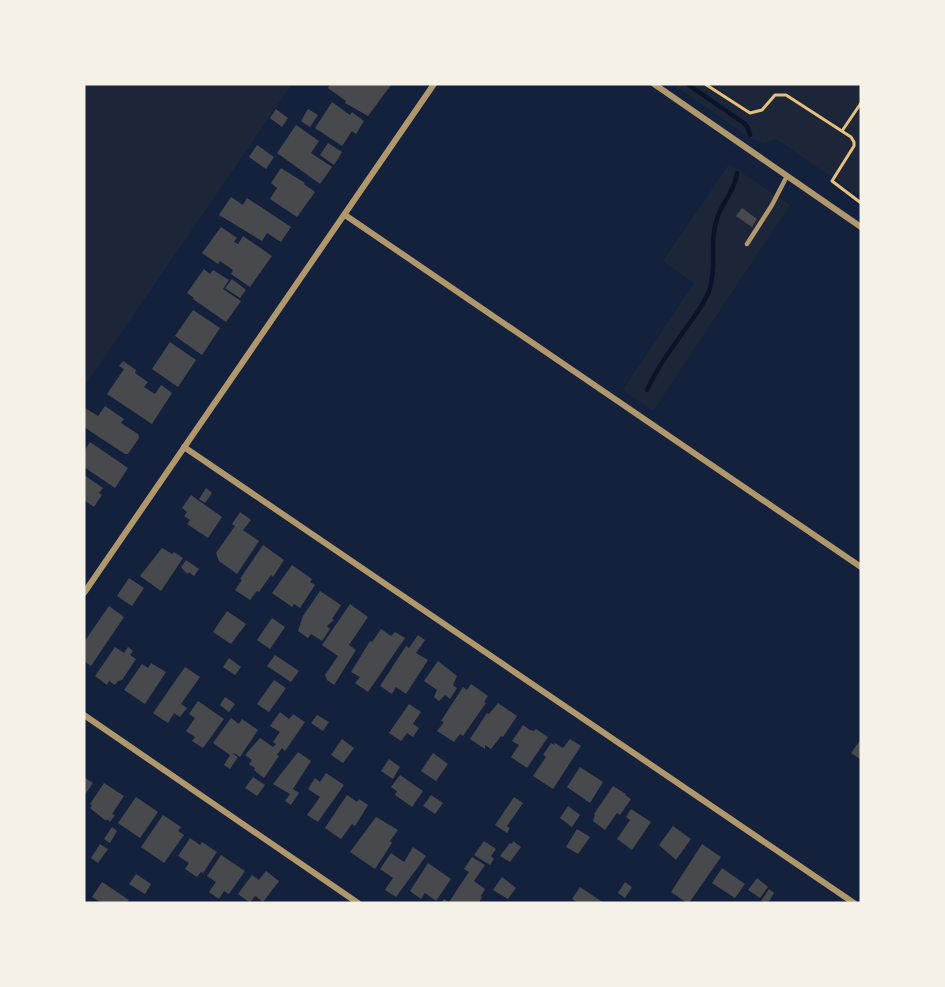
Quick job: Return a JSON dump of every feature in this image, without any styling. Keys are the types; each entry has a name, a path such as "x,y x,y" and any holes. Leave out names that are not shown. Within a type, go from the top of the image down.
{"street":[{"path":"84,593 434,84"},
{"path":"654,84 861,227"},
{"path":"345,215 861,567"},
{"path":"184,447 854,903"},
{"path":"84,715 358,903"}],"lane":[{"path":"747,244 787,176"}],"path":[{"path":"705,84 750,113 762,110 775,95 786,95 853,139 854,146 832,181 861,203"},
{"path":"842,131 861,103"}],"shaded area":[{"path":"84,84 292,84 84,387"},
{"path":"673,84 861,84 861,197 776,139 765,143 751,139"},
{"path":"729,164 790,205 653,411 623,390 694,283 663,261"}],"building":[{"path":"330,84 391,85 368,116 345,103 346,101 328,88"},
{"path":"332,102 350,115 352,112 364,121 356,134 352,131 342,146 315,128"},
{"path":"276,109 288,118 282,127 270,118"},
{"path":"308,109 318,115 310,127 301,121"},
{"path":"296,125 319,141 311,153 332,167 320,184 277,153"},
{"path":"328,143 342,152 334,165 320,155"},
{"path":"257,145 274,157 266,169 249,157"},
{"path":"281,168 315,192 297,217 270,199 277,188 271,183"},
{"path":"231,197 243,205 247,198 291,227 281,242 267,233 262,241 219,215"},
{"path":"742,208 757,219 752,227 736,216"},
{"path":"221,227 237,238 234,242 238,244 243,236 272,256 250,287 231,274 233,270 220,261 218,264 202,253"},
{"path":"204,269 210,274 213,270 229,280 223,289 241,301 226,322 187,293"},
{"path":"232,279 246,290 240,298 225,288"},
{"path":"193,310 220,328 202,355 175,336"},
{"path":"170,342 196,360 178,387 152,369"},
{"path":"123,361 148,382 144,387 155,394 161,385 172,393 152,424 107,394 124,369 119,366"},
{"path":"105,406 124,419 121,423 138,434 139,438 128,454 84,427 85,408 98,416"},
{"path":"90,442 128,468 115,488 84,467 84,451"},
{"path":"84,475 103,488 99,493 102,495 94,507 84,500"},
{"path":"206,488 212,493 205,503 199,499"},
{"path":"191,495 222,517 208,538 187,524 190,520 184,516 187,512 182,508"},
{"path":"240,512 251,520 243,530 259,541 237,574 219,561 216,553 235,526 232,524"},
{"path":"263,545 284,560 273,577 271,575 250,600 235,590"},
{"path":"162,548 183,558 161,591 140,576"},
{"path":"186,560 199,569 194,576 189,572 187,574 181,567"},
{"path":"292,565 312,579 310,582 315,585 300,608 294,604 292,607 272,593"},
{"path":"129,578 144,588 132,606 117,596"},
{"path":"320,591 341,605 332,619 334,620 327,626 330,629 322,641 311,634 308,638 298,631 303,616"},
{"path":"350,604 368,617 349,645 356,650 334,685 327,680 325,675 338,656 322,645"},
{"path":"109,606 124,617 91,666 84,661 84,642"},
{"path":"227,611 246,624 231,644 213,632"},
{"path":"272,618 285,627 270,649 257,640"},
{"path":"381,629 391,636 395,632 405,638 368,692 355,683 360,677 351,672 370,641 372,642"},
{"path":"418,635 425,640 416,653 428,660 406,694 396,687 392,694 380,686 406,646 409,648"},
{"path":"115,647 124,653 128,647 133,651 130,655 136,659 122,680 115,685 109,681 107,685 95,676"},
{"path":"275,655 299,671 291,682 267,666"},
{"path":"229,658 241,667 235,675 223,667"},
{"path":"438,661 457,676 453,685 457,688 450,699 445,695 439,701 434,697 437,690 424,681"},
{"path":"151,663 166,672 145,704 124,690 142,664 148,668"},
{"path":"185,667 200,677 181,704 187,708 180,717 174,713 168,723 153,713"},
{"path":"274,680 286,688 269,712 257,704"},
{"path":"471,684 488,696 484,702 486,703 463,736 460,734 454,742 437,731 463,687 467,690"},
{"path":"225,697 235,704 229,712 220,705"},
{"path":"198,701 224,719 203,748 192,741 195,737 186,731 195,718 189,714"},
{"path":"498,703 517,716 503,737 501,736 491,749 485,745 485,749 470,739 487,713 489,714"},
{"path":"409,704 421,712 413,724 419,728 413,737 407,733 401,741 389,733"},
{"path":"280,712 289,719 293,714 305,722 285,751 282,748 264,778 249,764 252,760 245,755 260,738 273,747 276,744 273,742 280,732 270,726"},
{"path":"317,715 329,722 323,731 311,723"},
{"path":"231,718 239,724 242,719 258,730 240,757 233,754 238,757 230,769 224,765 230,755 213,743"},
{"path":"523,725 530,730 536,729 548,737 527,768 511,757 519,745 512,741"},
{"path":"342,739 354,748 343,763 331,755"},
{"path":"570,739 581,746 553,789 533,776 546,757 543,755 551,743 563,748"},
{"path":"861,739 861,760 851,753"},
{"path":"298,752 311,761 293,789 299,793 291,805 285,801 290,794 273,784"},
{"path":"433,753 448,764 436,781 421,771"},
{"path":"389,759 400,767 393,779 381,771"},
{"path":"580,767 603,782 590,803 567,787"},
{"path":"326,773 344,785 318,822 307,815 320,797 308,789 315,778 320,782"},
{"path":"400,775 423,791 412,807 395,795 397,791 391,787"},
{"path":"84,777 93,783 84,796"},
{"path":"253,777 265,785 257,796 245,788"},
{"path":"104,783 124,796 112,814 115,815 110,822 90,808 92,805 90,804"},
{"path":"613,786 631,799 620,815 617,813 605,830 593,821 594,814"},
{"path":"347,795 357,802 359,799 368,805 355,826 352,824 341,839 325,828"},
{"path":"431,795 443,803 435,814 423,806"},
{"path":"136,797 158,812 140,838 118,823"},
{"path":"514,797 523,803 507,826 510,828 507,833 495,825"},
{"path":"568,806 580,815 572,827 560,818"},
{"path":"631,809 651,822 632,850 617,839 630,820 626,817"},
{"path":"163,815 181,827 178,831 184,835 164,863 141,847"},
{"path":"376,817 398,830 375,869 350,852"},
{"path":"673,826 691,839 676,860 659,845"},
{"path":"112,827 117,831 110,843 104,839"},
{"path":"577,829 590,837 578,854 566,847"},
{"path":"190,838 200,845 202,842 217,852 203,873 201,872 197,877 185,869 189,863 178,856"},
{"path":"484,841 496,849 491,856 494,859 490,865 474,855"},
{"path":"513,841 521,847 510,862 500,856"},
{"path":"100,844 108,849 98,863 91,858"},
{"path":"702,844 721,857 687,903 671,892"},
{"path":"413,847 426,856 396,897 385,890 393,878 380,869 391,853 404,862"},
{"path":"221,855 245,871 229,894 224,891 219,899 209,892 216,882 207,876"},
{"path":"472,857 485,865 474,881 485,889 479,903 441,903 444,899 449,902 469,872 464,869"},
{"path":"428,863 451,879 436,901 425,893 421,899 410,891"},
{"path":"722,868 745,884 735,898 712,883"},
{"path":"266,871 279,881 263,902 255,896 250,903 238,894 252,875 259,880"},
{"path":"136,874 151,884 145,894 129,884"},
{"path":"502,877 516,888 508,899 493,890"},
{"path":"757,878 768,887 760,898 748,890"},
{"path":"102,882 129,900 127,903 102,903 92,897"},
{"path":"625,882 632,887 625,898 618,893"},
{"path":"580,887 604,903 578,903 572,899"},
{"path":"769,889 774,893 768,903 764,903 761,901"}],"waterway":[{"path":"687,84 744,123 750,135"},
{"path":"647,390 661,364 708,293 713,271 715,227 737,173"}]}
